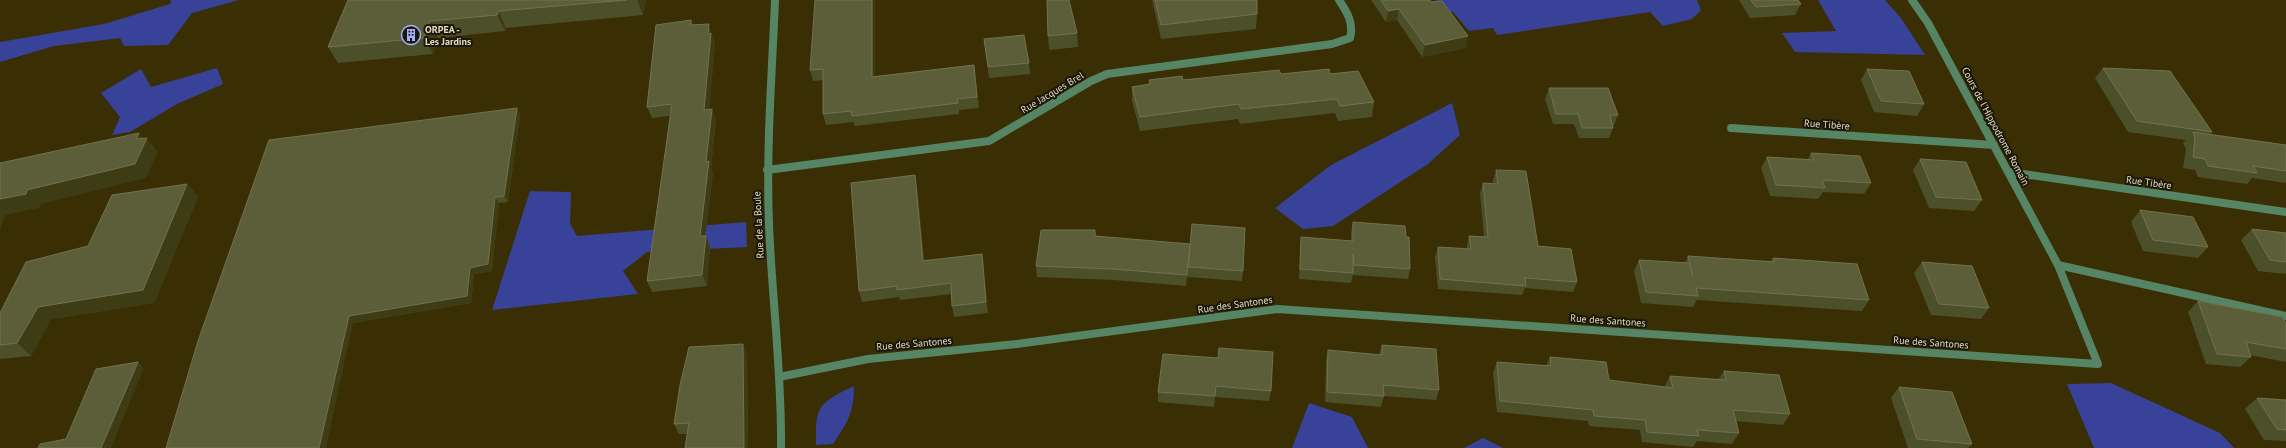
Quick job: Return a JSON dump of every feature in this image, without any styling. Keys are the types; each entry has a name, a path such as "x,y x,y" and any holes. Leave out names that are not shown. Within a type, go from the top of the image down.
{"street":[{"name":"Rue de la Boule","path":"775,0 767,170 769,226 780,376 781,448"},
{"name":"Rue Jacques Brel","path":"767,170 989,141 1091,81 1107,74 1332,44 1350,38 1353,30 1350,17 1339,0"},
{"name":"Cours de l'Hippodrome Romain","path":"1912,0 1926,19 2058,265"},
{"name":"Rue Tibère","path":"1731,128 1994,145"},
{"name":"Rue Tibère","path":"2009,172 2286,212"},
{"name":"Rue des Santones","path":"780,376 868,358 1017,344 1277,309 2098,364 2058,265"},
{"path":"2058,265 2286,316"}],"shaded area":[{"path":"171,0 239,0 192,13 168,45 124,46 120,38 54,46 0,62 0,42 104,24 170,4"},
{"path":"1436,0 1697,0 1701,10 1692,19 1663,26 1650,12 1497,35 1493,28 1469,31 1453,12 1445,12"},
{"path":"1818,0 1885,0 1901,18 1925,55 1795,52 1782,33 1836,31"},
{"path":"217,68 223,84 177,104 130,132 112,135 120,117 101,93 141,69 151,87"},
{"path":"1452,103 1460,135 1428,164 1333,226 1303,229 1275,208 1331,165"},
{"path":"530,191 571,192 570,224 577,236 746,222 747,247 647,252 623,271 638,294 492,310"},
{"path":"2111,383 2220,433 2234,448 2094,448 2067,384"},
{"path":"854,386 853,403 849,416 833,444 816,445 818,413 826,402"},
{"path":"1309,403 1352,417 1368,448 1292,448"},
{"path":"1483,438 1503,448 1464,448"}],"building":[{"path":"348,0 626,0 499,11 497,15 430,21 424,38 328,47"},
{"path":"815,0 872,0 872,77 974,65 977,97 957,99 958,103 852,116 851,111 823,114 823,69 810,70"},
{"path":"1047,0 1069,0 1077,33 1048,36"},
{"path":"1155,0 1257,0 1257,14 1161,25"},
{"path":"1381,0 1442,1 1468,36 1425,45 1399,9 1388,11"},
{"path":"1751,0 1798,0 1801,4 1756,7"},
{"path":"691,20 691,25 709,24 708,34 711,33 704,110 712,109 706,162 709,161 700,236 706,236 702,275 647,281 672,104 647,107 656,25"},
{"path":"1024,35 1029,63 988,67 984,39"},
{"path":"2103,68 2170,71 2212,132 2137,121"},
{"path":"1329,69 1330,74 1358,71 1374,102 1340,106 1337,99 1241,109 1239,104 1140,117 1132,87 1150,84 1149,80 1182,76 1183,80 1279,70 1281,74"},
{"path":"1867,69 1909,71 1924,104 1881,101"},
{"path":"1549,88 1608,88 1618,115 1610,115 1613,128 1582,128 1578,114 1556,114"},
{"path":"517,108 504,196 495,197 488,264 470,268 467,296 349,316 319,448 166,448 198,341 269,140"},
{"path":"2193,132 2286,145 2286,171 2253,166 2257,173 2208,166 2205,159 2193,157 2195,138"},
{"path":"139,133 136,139 147,138 135,164 27,190 26,194 0,199 0,163"},
{"path":"1811,153 1860,156 1871,183 1822,180 1825,188 1776,185 1767,157 1814,160"},
{"path":"1920,159 1966,162 1982,200 1936,197"},
{"path":"1496,170 1526,171 1538,246 1571,249 1577,282 1525,278 1526,286 1440,279 1438,247 1471,249 1469,236 1488,237 1483,183 1498,184"},
{"path":"915,175 923,261 982,254 986,302 952,306 951,283 897,290 897,286 859,291 851,183"},
{"path":"187,184 143,290 38,307 17,343 0,345 0,313 26,262 88,246 112,195"},
{"path":"2140,210 2193,217 2208,247 2153,240"},
{"path":"1353,222 1405,226 1406,237 1409,237 1410,269 1354,265 1353,254 1353,273 1300,269 1301,237 1353,241"},
{"path":"1192,224 1245,228 1243,271 1188,267"},
{"path":"2252,229 2286,233 2286,262 2270,260"},
{"path":"1041,230 1095,230 1095,236 1190,244 1187,275 1113,269 1036,266"},
{"path":"1688,256 1774,262 1773,258 1857,264 1869,300 1696,288 1698,296 1646,292 1639,260 1689,263 1693,276"},
{"path":"1922,262 1972,266 1989,308 1939,304"},
{"path":"2198,301 2283,317 2286,324 2286,349 2246,342 2251,357 2217,354"},
{"path":"743,344 744,448 685,448 689,423 674,424 680,385 689,347"},
{"path":"1382,345 1436,349 1439,390 1383,385 1384,396 1327,392 1328,350 1382,355"},
{"path":"1219,348 1273,352 1271,391 1216,386 1215,396 1158,392 1163,354 1218,358"},
{"path":"1550,357 1606,362 1609,380 1673,388 1670,376 1726,380 1724,371 1779,375 1790,414 1733,410 1739,433 1697,430 1699,436 1647,432 1645,420 1594,416 1593,410 1500,401 1497,362 1551,366"},
{"path":"138,362 101,448 38,448 40,444 66,439 96,369"},
{"path":"1899,387 1952,392 1972,444 1917,439"},
{"path":"2257,398 2286,400 2286,430 2277,429"}],"place":[{"name":"ORPEA - Les Jardins","path":"411,35"}]}
